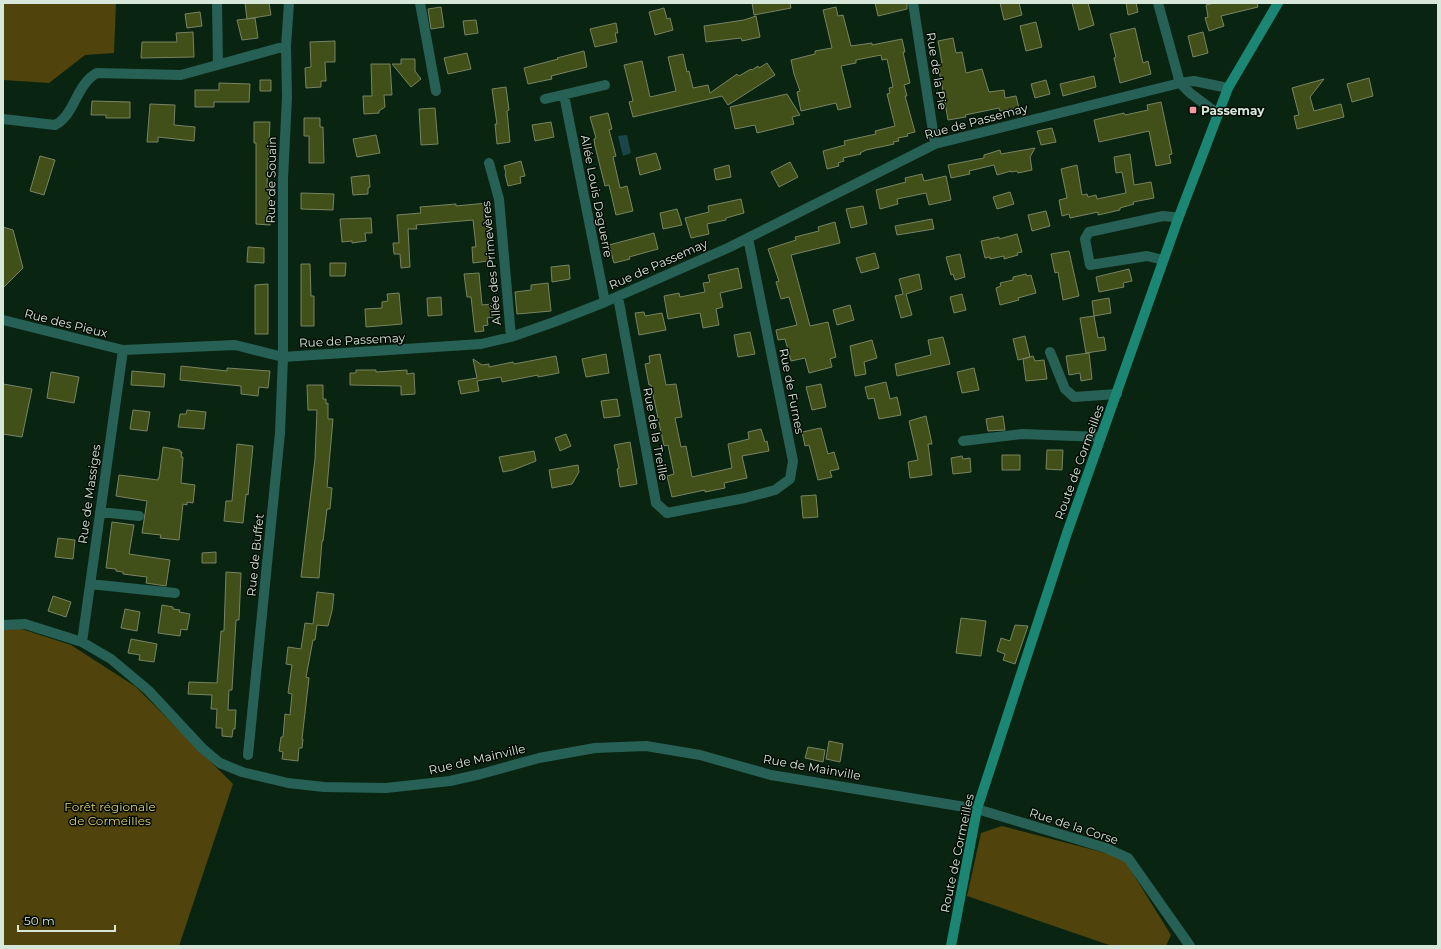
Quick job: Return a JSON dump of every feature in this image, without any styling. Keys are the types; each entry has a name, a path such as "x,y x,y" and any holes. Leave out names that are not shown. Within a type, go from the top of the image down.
{"main road":[{"name":"Route de Cormeilles","path":"951,946 977,809 1067,533 1178,219 1228,88 1278,3"}],"street":[{"path":"217,3 218,64"},
{"name":"Rue de Souain","path":"283,357 283,187 286,46 289,3"},
{"path":"420,3 436,92"},
{"name":"Rue de la Pie","path":"914,3 935,144"},
{"path":"1158,3 1180,83 1190,93 1218,114"},
{"path":"3,120 56,125 60,123 65,118 85,82 90,76 97,73 181,76 218,64 286,46"},
{"name":"Rue de Passemay","path":"123,350 235,345 283,357 473,345 511,337 618,297 748,238 935,144 1180,83 1194,81 1228,88"},
{"path":"545,99 605,85"},
{"name":"Allée Louis Daguerre","path":"564,95 605,302"},
{"name":"Allée des Primevères","path":"489,163 499,199 511,337"},
{"path":"1164,260 1147,256 1090,265 1085,239 1086,235 1089,232 1163,216 1178,219"},
{"name":"Rue de Furnes","path":"724,502 776,490 790,479 792,461 748,238"},
{"name":"Rue de la Treille","path":"618,297 656,503 667,514 724,502"},
{"name":"Rue des Pieux","path":"3,320 123,350"},
{"name":"Rue de Massiges","path":"82,642 123,350"},
{"path":"1050,352 1065,389 1074,398 1117,394"},
{"name":"Rue de Buffet","path":"248,755 280,433 283,357"},
{"path":"963,441 1022,434 1101,437"},
{"path":"100,512 139,516"},
{"path":"90,584 175,593"},
{"name":"Rue de Mainville","path":"3,625 25,624 82,642 111,659 148,690 202,748 220,763 242,772 288,783 324,787 359,788 386,788 425,784 481,774 539,758 595,748 646,746 700,755 771,775 977,809"},
{"name":"Rue de la Corse","path":"977,809 1106,848 1128,858 1190,946"}],"green space":[{"path":"3,3 116,3 114,53 85,55 49,83 3,80"},
{"name":"Forêt régionale de Cormeilles","path":"3,623 71,645 136,687 233,784 179,946 3,946"},
{"path":"1002,826 1117,856 1125,861 1171,935 1166,946 1112,946 967,896 981,833"}],"water":[{"path":"627,135 631,153 623,156 618,136"}],"building":[{"path":"245,3 269,3 271,15 247,19"},
{"path":"752,3 790,3 791,8 754,15"},
{"path":"875,3 907,3 907,9 878,16"},
{"path":"1000,3 1019,3 1022,15 1004,20"},
{"path":"1072,3 1088,3 1094,25 1079,30"},
{"path":"1126,3 1136,3 1138,12 1128,15"},
{"path":"1214,3 1257,3 1258,7 1221,16 1224,26 1209,31 1205,18 1208,17 1206,5"},
{"path":"441,7 444,27 431,29 428,9"},
{"path":"836,7 838,16 843,15 851,46 872,43 872,45 902,39 905,52 903,52 910,83 904,85 907,96 905,96 915,132 907,134 908,136 898,138 899,141 893,142 894,144 866,150 860,153 861,154 843,158 844,161 838,163 839,166 827,169 823,151 845,145 844,141 876,134 875,131 895,126 887,94 890,93 889,88 893,87 887,59 882,60 881,55 856,60 856,63 841,66 851,107 838,110 836,103 801,111 797,92 800,91 791,60 815,54 815,51 832,48 823,10"},
{"path":"664,8 667,19 670,18 673,30 655,35 649,12"},
{"path":"200,12 202,26 187,28 185,14"},
{"path":"756,16 760,37 742,41 741,38 706,42 704,26 744,20"},
{"path":"255,18 258,38 242,40 237,20"},
{"path":"476,20 478,33 465,35 463,21"},
{"path":"1036,22 1042,47 1026,51 1020,26"},
{"path":"616,23 618,33 615,33 617,42 595,47 590,29"},
{"path":"1135,28 1143,63 1148,61 1151,74 1120,83 1114,58 1116,57 1110,34"},
{"path":"193,32 194,57 141,58 142,42 177,42 176,33"},
{"path":"1203,32 1208,53 1193,57 1188,36"},
{"path":"953,38 956,53 962,52 966,73 982,69 989,92 1004,90 1005,98 1016,96 1019,108 1000,111 999,108 965,115 966,117 948,120 938,64 942,63 938,41"},
{"path":"335,41 335,62 325,62 326,81 321,81 321,87 306,88 305,68 311,67 310,42"},
{"path":"584,51 587,67 551,76 552,79 528,84 524,68"},
{"path":"467,53 471,69 448,74 444,58"},
{"path":"683,54 687,72 689,71 693,88 708,85 710,93 737,74 739,76 751,69 752,70 758,66 759,68 767,63 775,75 728,105 722,96 633,117 629,102 633,101 624,65 642,61 650,97 676,91 668,57"},
{"path":"401,59 415,59 415,71 421,79 411,87 392,64 401,64"},
{"path":"371,64 390,64 392,95 384,95 385,107 379,111 379,113 364,114 363,96 372,96"},
{"path":"1094,76 1096,87 1063,96 1060,84"},
{"path":"1369,78 1373,96 1352,102 1347,84"},
{"path":"1324,79 1310,97 1314,111 1341,104 1344,117 1297,129 1294,116 1299,115 1292,88"},
{"path":"260,80 271,80 271,91 260,91"},
{"path":"1046,80 1050,94 1035,98 1031,84"},
{"path":"219,83 250,84 249,102 214,102 214,107 195,107 195,90 219,90"},
{"path":"506,87 509,110 507,111 510,142 497,144 495,124 497,124 492,89"},
{"path":"787,94 800,115 792,117 794,124 757,133 755,125 735,129 730,107"},
{"path":"92,101 130,102 130,118 106,118 106,115 91,115"},
{"path":"1161,102 1172,154 1169,155 1171,163 1156,166 1149,131 1099,142 1094,120 1124,113 1125,115 1148,110 1147,105"},
{"path":"150,104 175,105 174,125 195,127 194,141 158,137 158,142 147,142"},
{"path":"435,108 438,144 421,145 419,109"},
{"path":"608,113 612,129 609,130 616,156 613,157 620,188 627,186 633,211 616,215 609,185 605,186 595,146 594,139 596,138 590,117"},
{"path":"304,118 320,118 320,127 323,127 324,163 309,163 309,136 304,136"},
{"path":"254,122 270,122 267,186 269,186 270,225 256,224 256,143 254,143"},
{"path":"551,122 554,137 535,141 532,125"},
{"path":"1052,128 1056,142 1041,145 1037,131"},
{"path":"376,135 380,153 357,157 353,139"},
{"path":"1035,148 1030,157 1032,170 1018,173 1017,171 1011,171 997,175 994,165 969,171 970,174 951,178 948,165 984,158 984,155 1000,150 1001,154"},
{"path":"656,153 661,169 640,175 636,158"},
{"path":"1130,154 1134,185 1151,182 1154,198 1133,202 1134,204 1120,208 1120,210 1098,215 1098,212 1070,218 1069,214 1062,216 1059,200 1067,198 1061,169 1077,165 1082,195 1087,194 1088,197 1096,195 1097,199 1126,193 1122,172 1116,173 1114,157"},
{"path":"40,156 55,160 44,195 30,191"},
{"path":"521,161 525,176 520,177 521,183 508,186 504,166"},
{"path":"790,162 798,177 779,187 771,172"},
{"path":"729,165 731,177 716,180 714,169"},
{"path":"922,174 924,181 946,176 951,200 929,205 926,193 897,199 898,204 880,209 876,190 906,182 905,178"},
{"path":"369,175 370,187 368,188 368,194 353,195 351,177"},
{"path":"1010,192 1014,204 997,209 993,197"},
{"path":"301,193 334,194 333,210 301,209"},
{"path":"741,199 744,213 726,218 726,220 707,224 709,234 691,238 685,218 709,212 708,206"},
{"path":"487,203 489,226 487,226 490,253 487,254 488,261 473,263 472,247 476,247 473,220 416,225 417,229 408,229 410,267 401,268 400,254 394,254 393,243 399,243 397,215 421,213 420,207"},
{"path":"863,206 867,224 851,228 846,209"},
{"path":"677,209 682,225 663,229 660,213"},
{"path":"1046,211 1050,226 1032,231 1028,215"},
{"path":"371,218 372,233 365,233 366,241 352,243 352,241 342,242 340,219"},
{"path":"932,219 934,229 897,235 895,226"},
{"path":"835,222 840,243 791,255 810,326 828,322 836,357 830,359 832,367 809,373 805,358 791,361 785,339 778,340 776,330 797,325 789,297 781,299 776,282 779,281 768,249 796,240 795,237 819,231 818,227"},
{"path":"3,227 13,230 23,268 3,288"},
{"path":"654,233 658,249 614,263 609,245"},
{"path":"1017,234 1022,252 1017,253 1018,255 1004,259 1004,256 990,259 990,257 985,258 981,241 999,237 999,239"},
{"path":"248,247 264,248 264,263 247,262"},
{"path":"1069,251 1079,296 1063,300 1058,272 1055,273 1051,254"},
{"path":"875,253 879,268 861,273 856,258"},
{"path":"960,254 965,277 955,280 953,274 951,275 946,257"},
{"path":"330,263 346,263 345,276 330,276"},
{"path":"301,264 310,264 311,296 314,296 314,326 301,326"},
{"path":"569,265 570,279 552,282 551,267"},
{"path":"738,268 742,288 720,293 723,307 716,309 719,325 703,328 700,313 668,319 664,296 679,293 680,297 705,292 703,283 710,282 708,275"},
{"path":"1129,269 1132,281 1123,283 1124,287 1099,292 1096,277"},
{"path":"479,273 482,305 492,304 493,317 487,318 488,325 483,326 484,331 475,332 471,297 467,297 464,274"},
{"path":"919,274 922,289 906,294 912,315 901,318 895,296 903,294 899,279"},
{"path":"1026,274 1027,276 1031,275 1036,293 1018,298 1019,300 1000,305 996,288 1001,286 1000,283 1013,280 1013,277"},
{"path":"548,283 551,311 517,314 515,292 531,290 531,285"},
{"path":"268,284 268,334 255,334 255,285"},
{"path":"399,293 402,324 366,327 365,309 382,308 382,302 388,301 387,294"},
{"path":"962,294 966,310 954,313 950,297"},
{"path":"441,297 442,315 428,316 427,298"},
{"path":"1109,298 1111,313 1094,316 1092,301"},
{"path":"850,305 854,320 837,325 833,310"},
{"path":"644,312 645,316 662,313 666,330 639,335 635,313"},
{"path":"1094,316 1098,338 1104,337 1106,350 1086,353 1080,318"},
{"path":"750,332 755,354 738,357 734,335"},
{"path":"1025,336 1030,357 1018,360 1013,339"},
{"path":"943,337 950,364 897,376 895,364 931,355 928,340"},
{"path":"872,340 877,358 864,362 866,374 855,376 850,346"},
{"path":"1089,353 1092,379 1081,381 1080,373 1069,375 1066,356"},
{"path":"606,354 609,373 586,377 582,359"},
{"path":"660,354 666,385 676,384 682,417 675,418 681,447 686,446 692,477 732,468 728,444 749,439 748,432 761,429 765,442 767,441 769,451 742,456 747,478 724,483 725,488 705,492 705,490 672,497 667,476 674,474 668,445 664,446 645,364 650,363 649,356"},
{"path":"556,356 559,373 538,377 538,375 502,382 501,377 477,381 479,391 461,394 458,381 477,378 473,359 482,365 489,364 489,367"},
{"path":"1033,356 1035,361 1044,360 1047,379 1026,381 1023,359"},
{"path":"181,366 227,371 227,368 270,371 268,388 259,387 258,396 241,394 241,386 180,380"},
{"path":"974,368 979,390 962,393 957,372"},
{"path":"356,370 376,370 376,372 407,370 407,374 414,373 415,394 401,395 401,386 350,385 350,373 356,373"},
{"path":"132,371 165,374 164,387 131,385"},
{"path":"51,372 79,377 74,403 47,398"},
{"path":"886,382 890,399 897,397 901,415 879,419 874,398 868,399 865,387"},
{"path":"3,384 32,389 22,437 3,434"},
{"path":"821,384 826,407 812,410 806,387"},
{"path":"307,385 323,385 323,399 326,399 326,404 328,403 328,419 333,419 327,487 332,488 330,509 327,509 322,541 319,578 301,577 315,459 317,410 308,410"},
{"path":"617,399 620,416 604,418 601,401"},
{"path":"133,410 150,412 147,431 130,429"},
{"path":"187,410 206,412 204,429 178,427 180,414 186,414"},
{"path":"926,416 932,444 928,444 932,475 910,478 908,462 918,460 909,421"},
{"path":"1003,416 1005,430 988,431 986,419"},
{"path":"821,428 828,454 834,452 839,469 830,471 832,477 818,480 809,445 805,446 802,432"},
{"path":"566,434 571,446 560,451 555,438"},
{"path":"630,442 637,484 620,487 617,469 619,468 614,445"},
{"path":"237,444 253,446 248,495 246,494 243,523 224,521 226,501 232,501"},
{"path":"163,447 180,450 180,452 182,452 181,483 195,485 193,503 187,502 187,505 183,504 179,540 160,538 161,535 142,533 147,501 116,496 119,475 158,480"},
{"path":"1047,450 1063,450 1062,470 1046,469"},
{"path":"534,451 536,461 513,470 503,472 499,457"},
{"path":"1002,455 1020,455 1020,470 1002,470"},
{"path":"962,456 963,459 970,458 971,472 953,474 951,458"},
{"path":"578,465 579,472 572,484 552,488 549,470"},
{"path":"816,495 818,517 803,518 801,496"},
{"path":"112,522 134,525 129,554 170,560 166,586 146,583 147,577 123,574 123,572 116,571 116,569 106,568"},
{"path":"58,538 75,540 73,559 55,557"},
{"path":"216,552 216,563 202,563 202,553"},
{"path":"226,572 241,573 239,620 236,620 232,690 229,690 228,710 236,710 235,729 233,729 232,737 222,736 222,728 216,728 217,709 211,709 212,695 188,694 189,682 217,683 221,631 224,631"},
{"path":"317,592 334,594 332,611 328,626 317,625 315,640 313,640 306,677 309,678 302,748 299,748 298,761 282,759 283,752 279,751 281,737 283,737 285,714 290,715 292,694 288,693 292,665 286,664 288,647 301,649 305,623 313,624"},
{"path":"53,596 71,602 66,617 48,611"},
{"path":"162,605 173,607 173,609 180,610 179,612 190,614 187,630 181,629 180,636 158,633"},
{"path":"125,609 140,612 137,631 121,628"},
{"path":"961,618 986,621 981,656 956,653"},
{"path":"1015,625 1028,626 1015,664 1003,660 1005,654 997,651 1001,638 1010,641"},
{"path":"131,639 157,644 154,662 139,660 140,655 128,653"},
{"path":"829,741 843,744 840,762 826,759"},
{"path":"808,747 825,750 823,762 805,758"}],"place":[{"name":"Passemay","path":"1193,110"}]}
